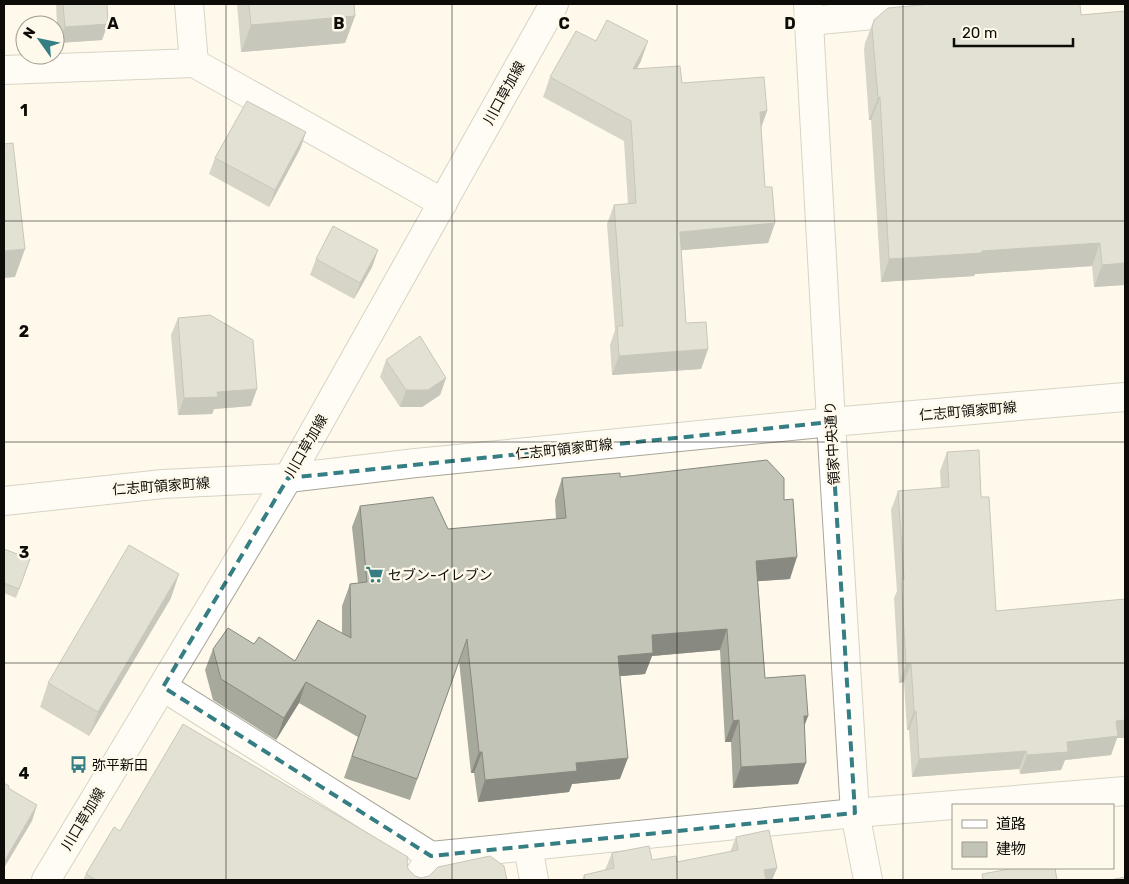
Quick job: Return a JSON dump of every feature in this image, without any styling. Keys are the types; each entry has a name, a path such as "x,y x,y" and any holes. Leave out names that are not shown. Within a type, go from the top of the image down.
{"street":[{"path":"189,4 194,63"},
{"name":"川口草加線","path":"46,880 288,478 554,4"},
{"path":"809,12 937,9"},
{"name":"領家中央通り","path":"809,12 830,422 855,813 868,880"},
{"path":"4,70 194,63 443,202"},
{"name":"仁志町領家町線","path":"4,500 163,484 288,478 416,463 830,422 1125,397"},
{"path":"163,687 431,856 855,813 952,805"},
{"path":"965,804 1125,791"},
{"path":"528,846 534,880"},
{"path":"416,880 431,856"}],"highlighted area":[{"path":"831,422 855,813 431,856 163,687 288,478"}],"building":[{"path":"63,4 107,4 108,24 65,27"},
{"path":"249,4 354,4 355,16 251,25"},
{"path":"931,4 1080,4 1081,15 1125,11 1125,263 1102,265 1100,243 889,259 880,97 878,98 872,28 874,20 888,8"},
{"path":"607,20 648,41 633,69 680,66 682,83 764,77 767,111 760,112 765,187 772,187 775,223 680,232 686,323 706,322 708,349 619,356 617,326 623,326 614,205 636,203 631,121 550,77 576,31 596,41"},
{"path":"247,101 306,132 275,190 215,158"},
{"path":"13,143 25,249 4,251 4,144"},
{"path":"333,226 378,250 360,283 316,259"},
{"path":"210,315 253,340 257,389 217,392 218,397 184,398 178,318"},
{"path":"420,336 446,378 428,390 406,390 386,360"},
{"path":"979,450 981,497 989,497 996,611 1125,599 1125,720 1116,721 1118,736 1067,742 1068,752 1027,755 1026,751 919,759 911,664 906,664 901,579 904,579 898,491 949,487 947,452"},
{"path":"767,460 784,478 784,500 793,499 797,557 756,561 765,678 805,675 808,716 804,716 806,763 741,767 739,720 733,721 727,629 652,635 653,653 618,656 628,758 576,763 577,771 485,780 482,752 479,752 467,639 417,779 352,756 366,716 306,682 284,718 221,679 213,649 228,628 254,644 259,637 295,661 318,620 351,638 350,584 367,582 360,506 433,497 448,529 566,518 562,478 620,473 620,477"},
{"path":"129,545 179,574 98,712 48,683"},
{"path":"4,549 30,559 19,589 4,583"},
{"path":"183,724 408,857 408,869 415,876 421,878 429,876 438,867 490,856 504,866 507,880 96,880 86,874 114,827 120,831"},
{"path":"4,783 9,786 8,788 37,805 4,862"},
{"path":"769,830 777,868 764,870 766,880 585,880 584,875 614,868 612,853 649,846 652,860 676,856 677,862 738,850 736,837"},
{"path":"1010,869 1055,869 1057,880 983,880 982,874"},
{"path":"1125,877 1125,880 1110,880"}],"place":[{"name":"セブン-イレブン","path":"374,575"},
{"name":"弥平新田","path":"78,765"}]}
